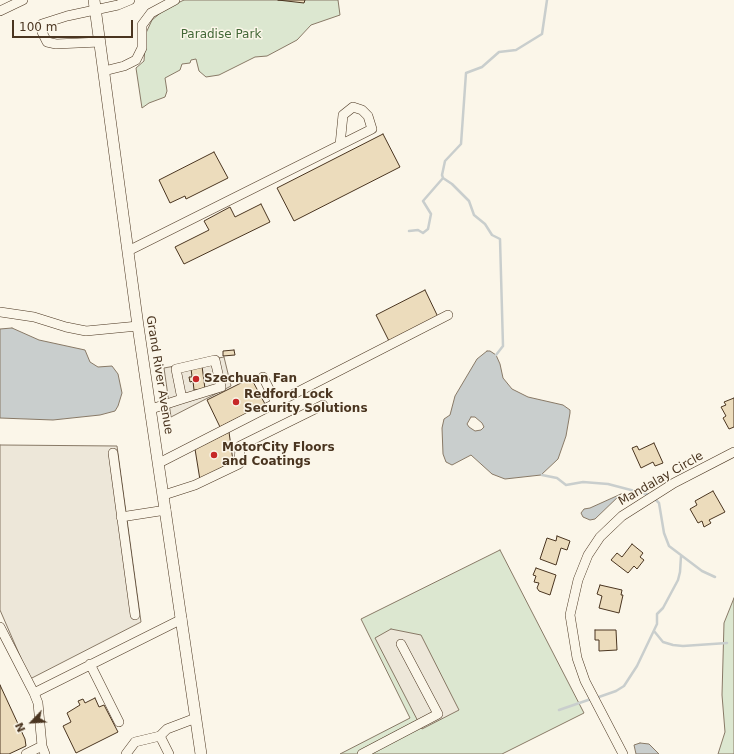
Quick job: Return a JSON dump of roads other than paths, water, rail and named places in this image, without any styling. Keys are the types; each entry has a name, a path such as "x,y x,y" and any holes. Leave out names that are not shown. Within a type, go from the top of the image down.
{"main road":[{"name":"Grand River Avenue","path":"95,5 138,326 201,754"}],"street":[{"path":"0,11 23,0"},
{"path":"100,42 56,44 47,42 42,32 42,24 95,5 118,5 130,0"},
{"path":"104,71 124,66 136,60 142,48 142,25 151,13 175,0"},
{"path":"128,251 340,145"},
{"path":"0,312 34,317 66,327 86,331 138,326"},
{"path":"159,462 448,315"},
{"path":"151,409 221,387 215,360 176,369 182,399"},
{"path":"263,377 276,403"},
{"path":"164,495 195,485 239,464 240,446 323,405"},
{"name":"Mandalay Circle","path":"622,754 585,681 577,658 570,614 578,580 588,555 600,538 622,516 674,483 734,452"},
{"path":"113,453 135,615"},
{"path":"121,517 166,510"},
{"path":"34,692 182,619"},
{"path":"0,627 34,692 38,703 44,750 26,754"},
{"path":"362,754 438,714 401,644"},
{"path":"90,664 119,722"},
{"path":"126,754 135,742 160,736 167,729 196,718"},
{"path":"160,736 169,754"}],"waterway":[{"path":"409,231 418,230 423,233 428,229 431,214 423,201 443,178 442,175 445,161 461,144 466,73 482,67 499,52 516,50 542,34 547,0"},
{"path":"443,178 452,184 469,201 474,215 485,224 492,235 500,239 503,346 496,355"},
{"path":"542,475 557,478 566,485 583,482 608,484 650,495"},
{"path":"654,498 659,503 664,533 669,546 702,571 715,577"},
{"path":"596,698 616,691 624,686 637,666 657,624 657,614 663,608 678,580 681,556"},
{"path":"654,631 663,642 673,645 683,646 727,643"},
{"path":"559,710 591,699"}],"place":[{"name":"Szechuan Fan","path":"196,379"},
{"name":"Redford Lock Security Solutions","path":"236,402"},
{"name":"MotorCity Floors and Coatings","path":"214,455"}],"park label":[{"name":"Paradise Park","path":"221,35"}]}
